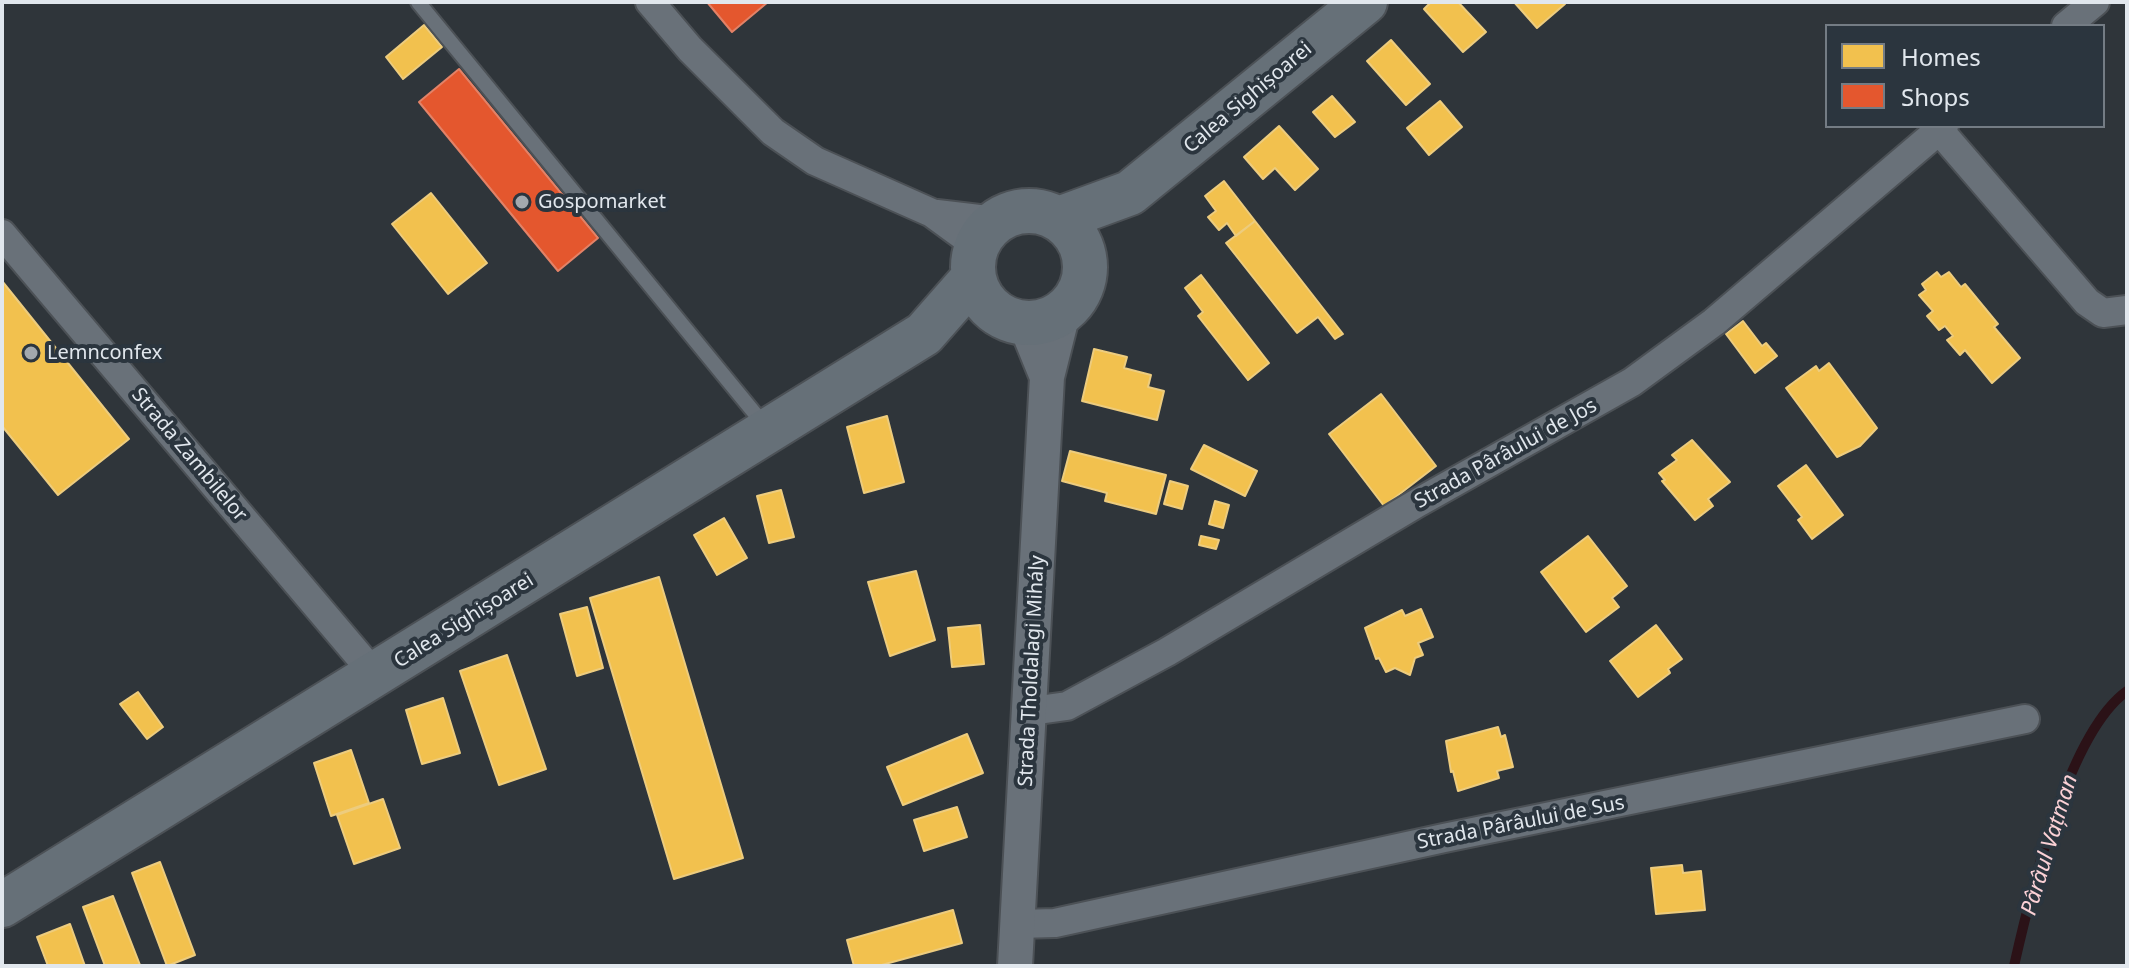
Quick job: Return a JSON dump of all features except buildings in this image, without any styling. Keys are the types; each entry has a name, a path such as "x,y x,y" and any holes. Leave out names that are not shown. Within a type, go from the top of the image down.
{"highway":[{"name":"Calea Sighișoarei","path":"1085,256 1130,193 1365,2"},
{"name":"Calea Sighișoarei","path":"1059,219 1130,193"},
{"path":"1028,210 1059,219 1076,235 1085,256 1081,287 1029,317 982,298 983,248 1028,210"},
{"name":"Calea Sighișoarei","path":"924,334 983,248"},
{"name":"Calea Sighișoarei","path":"2,905 924,334 1029,317"}],"street":[{"path":"650,2 690,49 773,132 815,161 875,191 932,213 983,248"},
{"path":"2068,24 2095,2"},
{"name":"Strada Pârâului de Jos","path":"1031,711 1067,706 1142,666 1632,382 1714,322 1942,128 2087,302 2103,313 2127,310"},
{"name":"Strada Zambilelor","path":"2,234 376,676"},
{"name":"Strada Tholdalagi Mihály","path":"1015,966 1047,377 1029,317"},
{"name":"Strada Pârâului de Sus","path":"1018,924 1055,923 1444,838 2025,719"}],"lane":[{"path":"418,2 769,430"}],"waterway":[{"name":"Pârâul Vațman","path":"2014,966 2041,859 2070,778 2106,712 2127,691"}],"place":[{"name":"Gospomarket","path":"522,202"},
{"name":"Lemnconfex","path":"31,353"}]}
